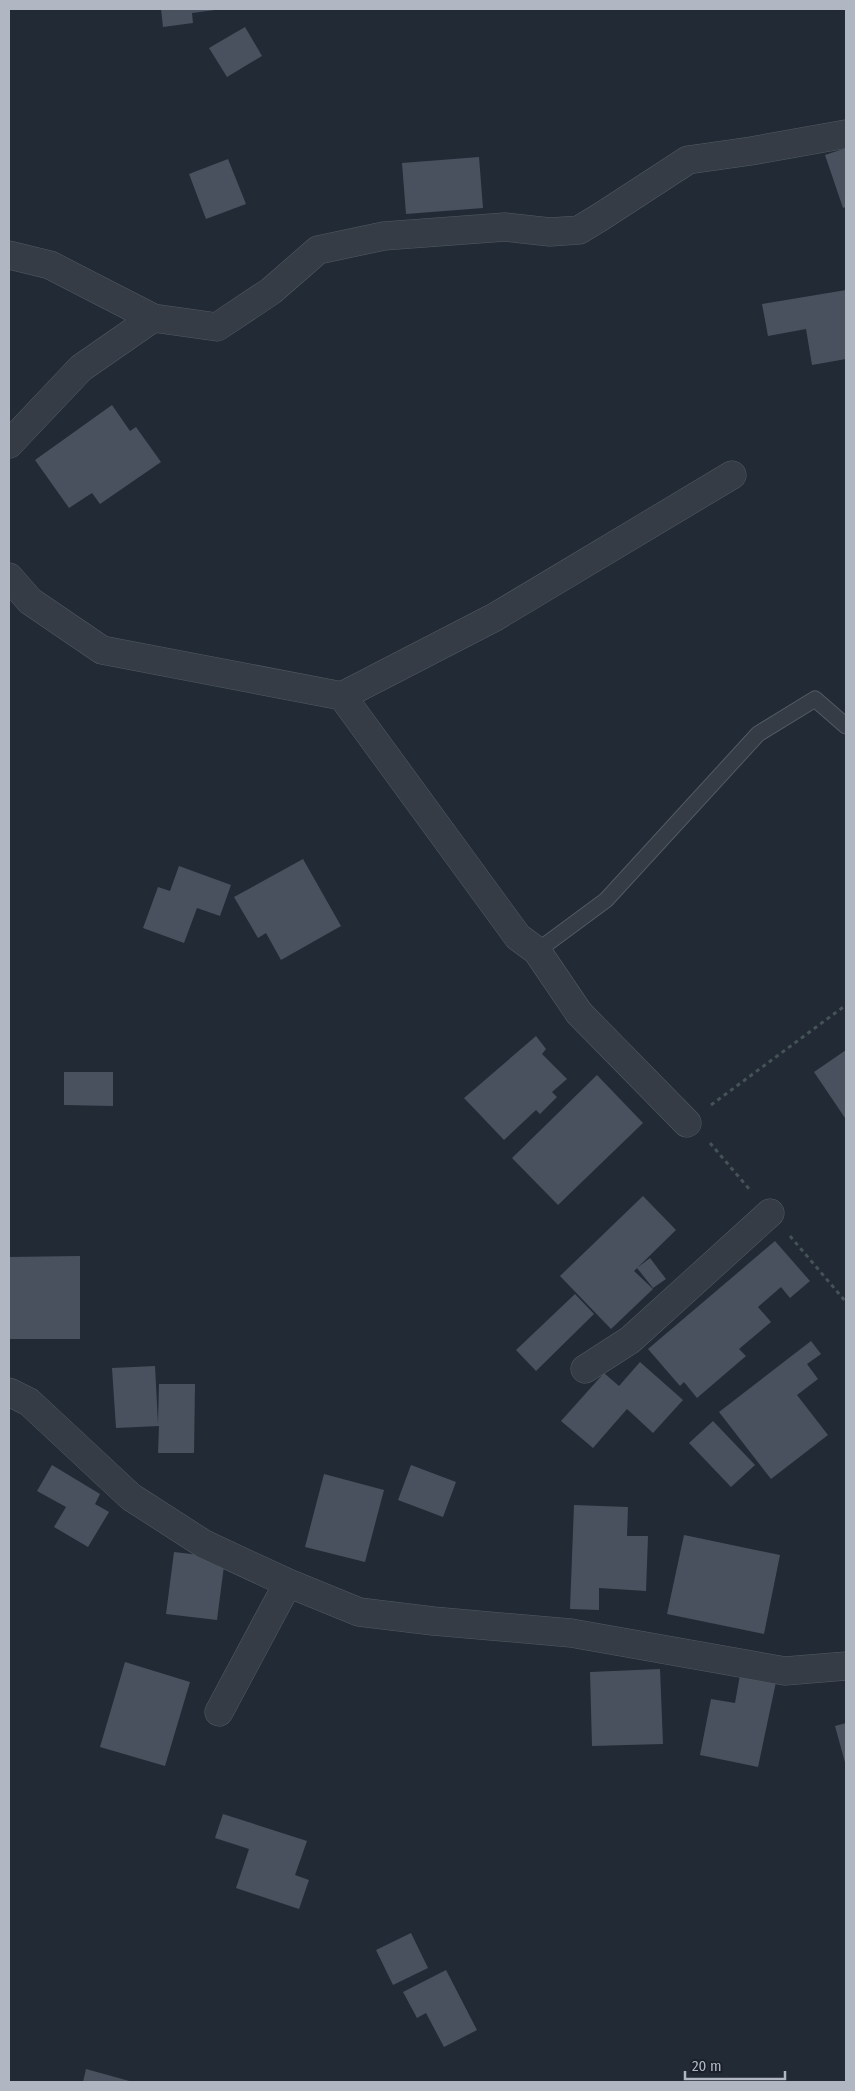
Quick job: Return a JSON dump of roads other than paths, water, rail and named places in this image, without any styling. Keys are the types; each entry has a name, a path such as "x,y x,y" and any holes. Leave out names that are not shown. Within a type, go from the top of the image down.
{"street":[{"path":"9,255 50,265 153,318 217,327 271,291 318,250 384,236 504,228 550,232 579,230 688,160 846,134"},
{"path":"9,444 81,368 153,318"},
{"path":"9,577 30,601 102,650 342,696 495,617 732,475"},
{"path":"342,696 518,937 537,951 579,1013 687,1123"},
{"path":"585,1369 630,1340 770,1212"},
{"path":"9,1392 29,1402 131,1497 204,1544 288,1583 359,1612 433,1621 571,1633 785,1671 846,1666"},
{"path":"219,1712 288,1583"}],"lane":[{"path":"537,951 606,900 758,734 815,700 846,726"}]}
